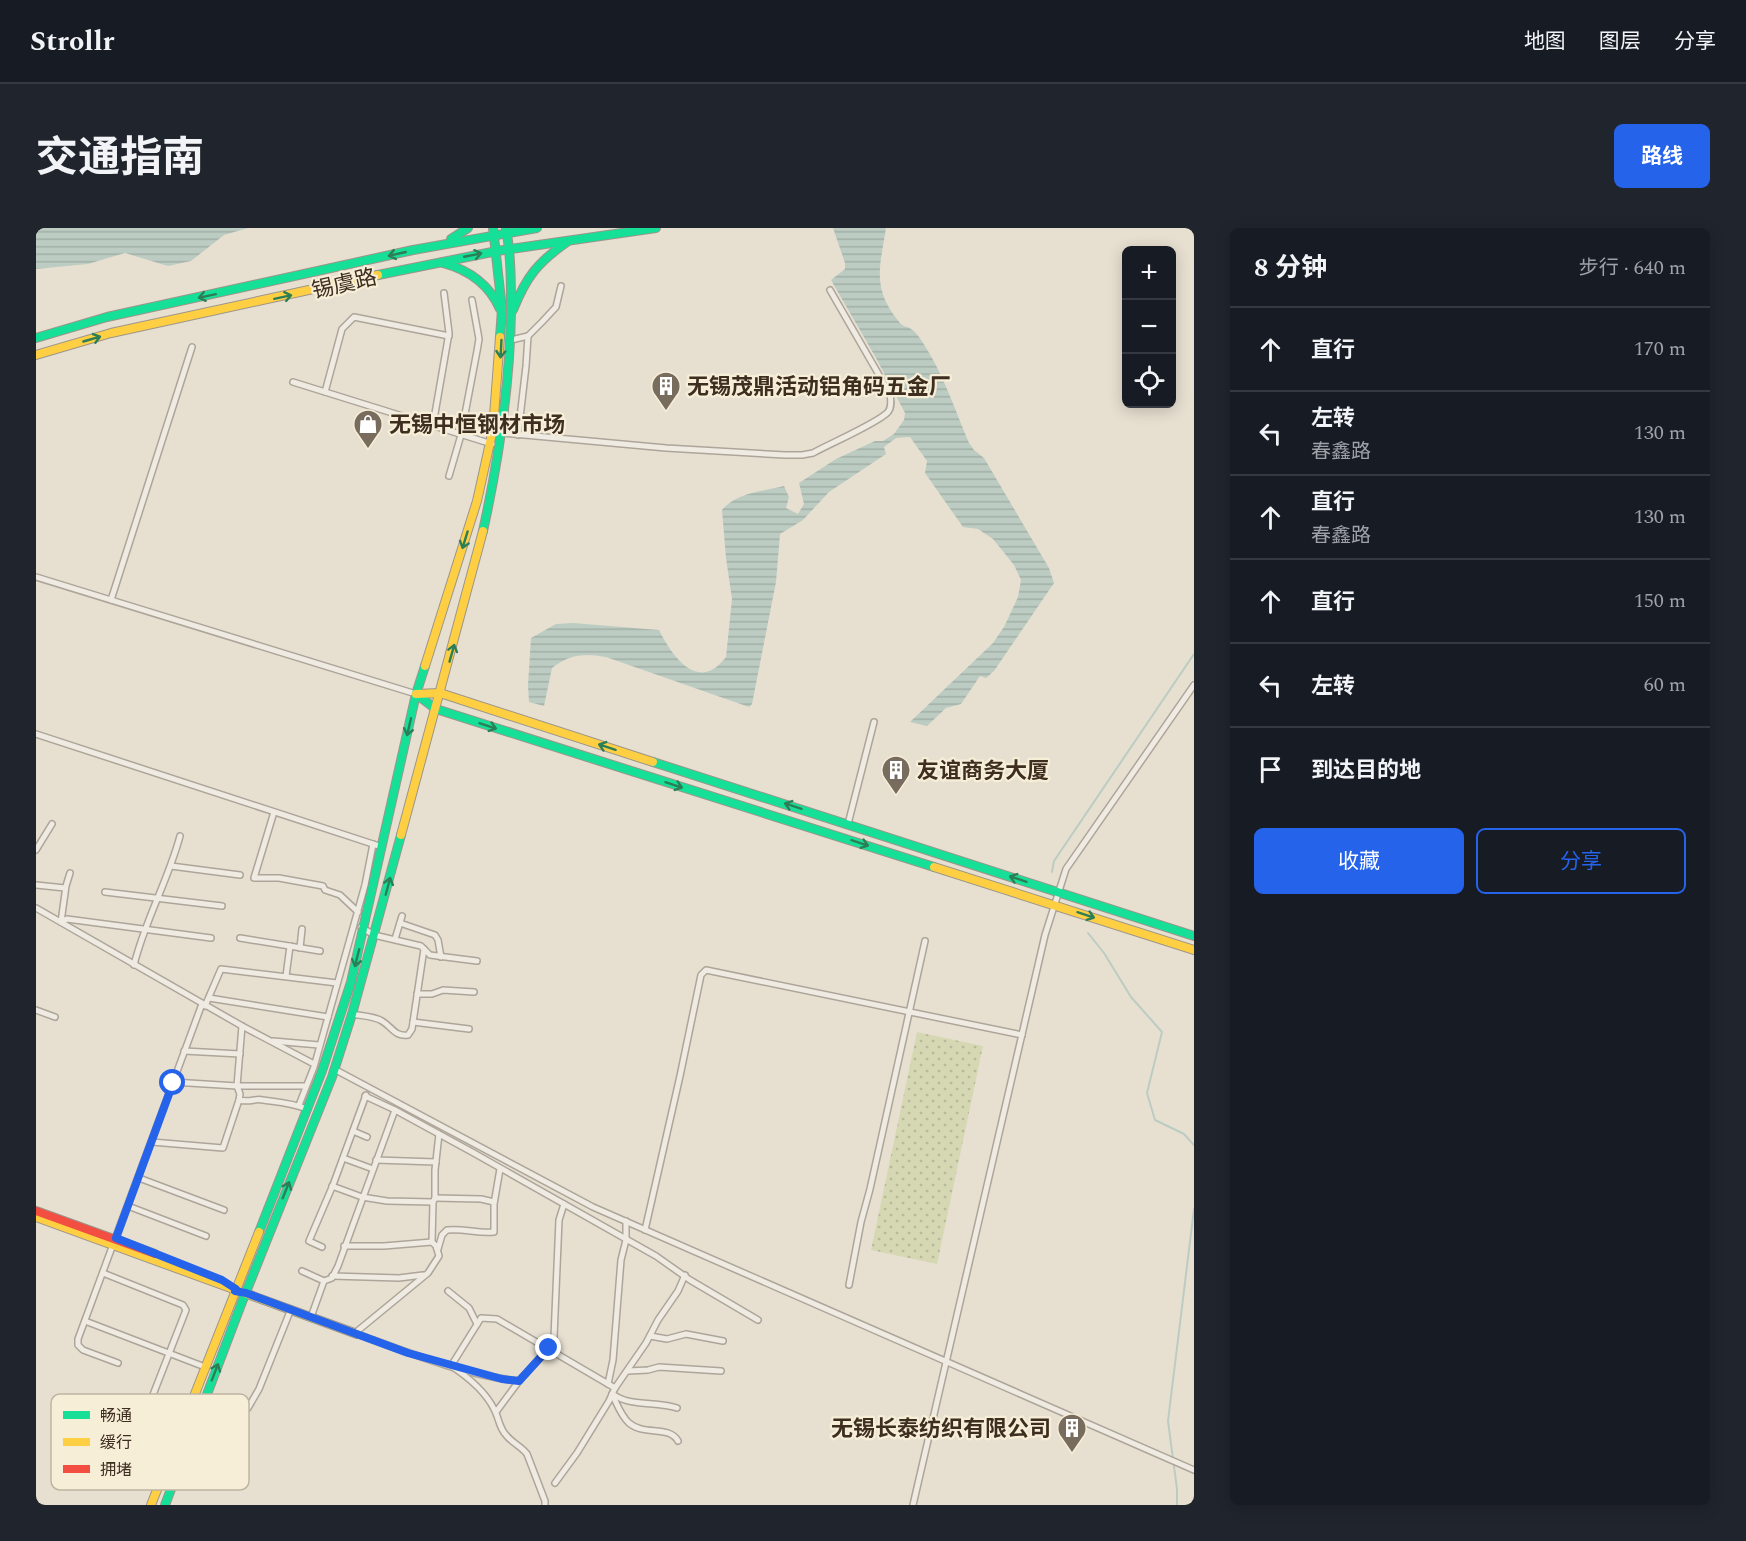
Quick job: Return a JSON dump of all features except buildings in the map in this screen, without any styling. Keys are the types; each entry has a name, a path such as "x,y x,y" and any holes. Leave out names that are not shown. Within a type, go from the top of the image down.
{"main road":[{"path":"443,244 468,228"},
{"name":"锡虞路","path":"36,338 107,317 494,231 537,228"},
{"name":"锡虞路","path":"36,355 111,333 438,262 509,249 656,228"},
{"path":"207,1394 334,1069 352,1014 468,594 500,446 509,385 511,316 507,230"},
{"path":"194,1394 322,1071 347,993 364,929 416,694 477,501 494,429 502,315 494,231"},
{"path":"511,316 528,274 544,258 570,240"},
{"path":"438,262 459,268 478,279 493,295 502,315"},
{"path":"416,694 440,693 1194,936"},
{"path":"416,694 436,709 1194,950"},
{"path":"36,1211 222,1280 236,1290 356,1333"},
{"path":"36,1217 115,1241"},
{"path":"151,1505 157,1490"},
{"path":"165,1505 171,1490"}],"street":[{"path":"511,340 528,336 556,307 561,286"},
{"path":"502,433 688,449 794,455 813,453 876,420 888,412 891,403 890,394 830,290"},
{"path":"433,425 449,336 444,292"},
{"path":"448,476 461,435 479,339 472,300"},
{"path":"326,392 342,329 354,317 449,336"},
{"path":"519,435 528,336"},
{"path":"111,600 192,347"},
{"path":"293,382 500,446"},
{"path":"36,577 416,694"},
{"path":"913,1505 1045,934 1066,869 1194,685"},
{"path":"848,824 874,722"},
{"path":"36,734 382,847"},
{"path":"274,812 254,878 279,878 322,886 325,890 340,895 358,912"},
{"path":"36,850 52,824"},
{"path":"134,965 180,836"},
{"path":"299,1105 315,1064 358,912 374,844"},
{"path":"171,866 240,874"},
{"path":"60,922 65,888 70,873"},
{"path":"36,885 65,888"},
{"path":"105,892 222,906"},
{"path":"36,908 204,1005 315,1064"},
{"path":"394,939 402,916"},
{"path":"60,922 67,919 211,938"},
{"path":"355,923 374,934 421,946 430,955 477,961"},
{"path":"400,923 435,935 441,957"},
{"path":"300,948 302,929"},
{"path":"240,938 320,951"},
{"path":"849,1285 861,1222 925,941"},
{"path":"286,976 290,946"},
{"path":"352,1014 384,1022 393,1032 404,1036 410,1033 424,949"},
{"path":"118,1363 83,1350 78,1345 184,1051 221,969 338,983"},
{"path":"645,1230 681,1076 701,975 706,970 1022,1035"},
{"path":"417,994 432,994 442,990 474,992"},
{"path":"209,998 328,1017"},
{"path":"36,1010 55,1017"},
{"path":"413,1022 469,1029"},
{"path":"152,1142 223,1148 240,1094 237,1086 242,1026"},
{"path":"269,1040 319,1045"},
{"path":"184,1051 240,1054"},
{"path":"334,1069 592,1207 1194,1470"},
{"path":"173,1083 306,1086"},
{"path":"322,1247 309,1241 369,1087"},
{"path":"365,1096 439,1134 656,1256 690,1280 758,1320"},
{"path":"239,1100 248,1102 262,1099 299,1105 307,1109"},
{"path":"332,1276 395,1110"},
{"path":"353,1131 367,1137"},
{"path":"438,1250 432,1242 439,1134"},
{"path":"343,1158 373,1169"},
{"path":"376,1160 436,1162"},
{"path":"500,1169 494,1202 494,1232 447,1230 442,1235 438,1250 439,1256 425,1275 356,1333 451,1366 519,1381"},
{"path":"139,1178 225,1210"},
{"path":"332,1186 362,1197 387,1201 481,1199 494,1202"},
{"path":"496,1412 519,1381 549,1348 554,1337 559,1220 564,1204"},
{"path":"128,1206 206,1236"},
{"path":"608,1384 613,1360 626,1221"},
{"path":"344,1246 384,1246 432,1242"},
{"path":"302,1270 324,1281"},
{"path":"103,1273 183,1305 186,1310 153,1394"},
{"path":"311,1317 324,1281 332,1276 399,1278 425,1275"},
{"path":"555,1483 577,1453 615,1388 678,1291 685,1275"},
{"path":"448,1290 469,1308 477,1324"},
{"path":"249,1408 291,1309"},
{"path":"451,1366 481,1318 497,1319 615,1388"},
{"path":"85,1321 205,1367"},
{"path":"650,1336 667,1339 686,1334 723,1341"},
{"path":"451,1366 465,1375 484,1394 496,1412 506,1436 527,1454 545,1505"},
{"path":"628,1371 659,1366 721,1371"},
{"path":"612,1394 624,1401 664,1404 677,1408"},
{"path":"612,1394 620,1411 630,1424 642,1430 668,1432 678,1441"}],"green space":[{"path":"917,1032 983,1046 937,1264 871,1250"}],"shaded area":[{"path":"36,228 248,228 224,235 191,261 168,266 125,253 88,264 36,269"},
{"path":"833,228 886,228 880,266 881,288 885,299 900,323 911,329 921,339 943,379 969,443 984,458 1049,568 1054,583 994,671 986,678 980,676 961,704 946,708 927,726 910,722 993,643 1004,627 1018,597 1021,580 1014,565 993,539 978,529 963,527 925,473 927,461 910,437 896,438 884,447 886,454 829,492 803,520 780,534 776,582 752,704 749,707 606,657 591,655 571,657 552,668 544,706 529,702 531,638 556,624 573,623 659,630 671,650 687,667 696,672 706,672 716,668 726,657 732,599 722,510 742,496 784,486 789,497 786,508 798,514 804,504 799,483 836,459 875,441 883,441 894,434 904,420 905,413 831,280 845,269"}],"waterway":[{"path":"1052,872 1054,861 1194,654"},
{"path":"1088,933 1104,953 1131,997 1162,1032 1147,1093 1155,1120 1184,1134 1194,1145"},
{"path":"1177,1505 1168,1421 1194,1209"}],"traffic: fast":[{"path":"451,239 468,228"},
{"path":"493,228 502,309 500,337"},
{"path":"483,531 499,449 506,394 511,311 511,280 506,228"},
{"path":"36,338 107,317 413,250 537,228"},
{"path":"378,275 497,251 656,228"},
{"path":"513,310 534,271 548,256 567,242"},
{"path":"443,263 477,279 490,292 500,309"},
{"path":"259,1232 322,1071 351,982 416,694 425,666"},
{"path":"416,694 436,709 934,867"},
{"path":"653,762 1194,936"},
{"path":"207,1394 332,1077 352,1014 401,835"},
{"path":"165,1505 171,1490"}],"traffic: slow":[{"path":"36,355 111,333 378,275"},
{"path":"425,666 477,501 493,429 500,337"},
{"path":"401,835 483,531"},
{"path":"416,694 440,693 653,762"},
{"path":"934,867 1194,950"},
{"path":"36,1217 357,1334"},
{"path":"195,1394 259,1232"},
{"path":"151,1505 157,1490"}],"traffic: jam":[{"path":"36,1211 155,1254"}],"place":[{"name":"无锡茂鼎活动铝角码五金厂","path":"666,412"},
{"name":"无锡中恒钢材市场","path":"368,450"},
{"name":"友谊商务大厦","path":"896,796"},
{"name":"无锡长泰纺织有限公司","path":"1072,1454"}],"route":[{"path":"173,1083 116,1238 222,1280 236,1289 235,1291 246,1293 408,1353 502,1379 519,1381 549,1348"}]}
